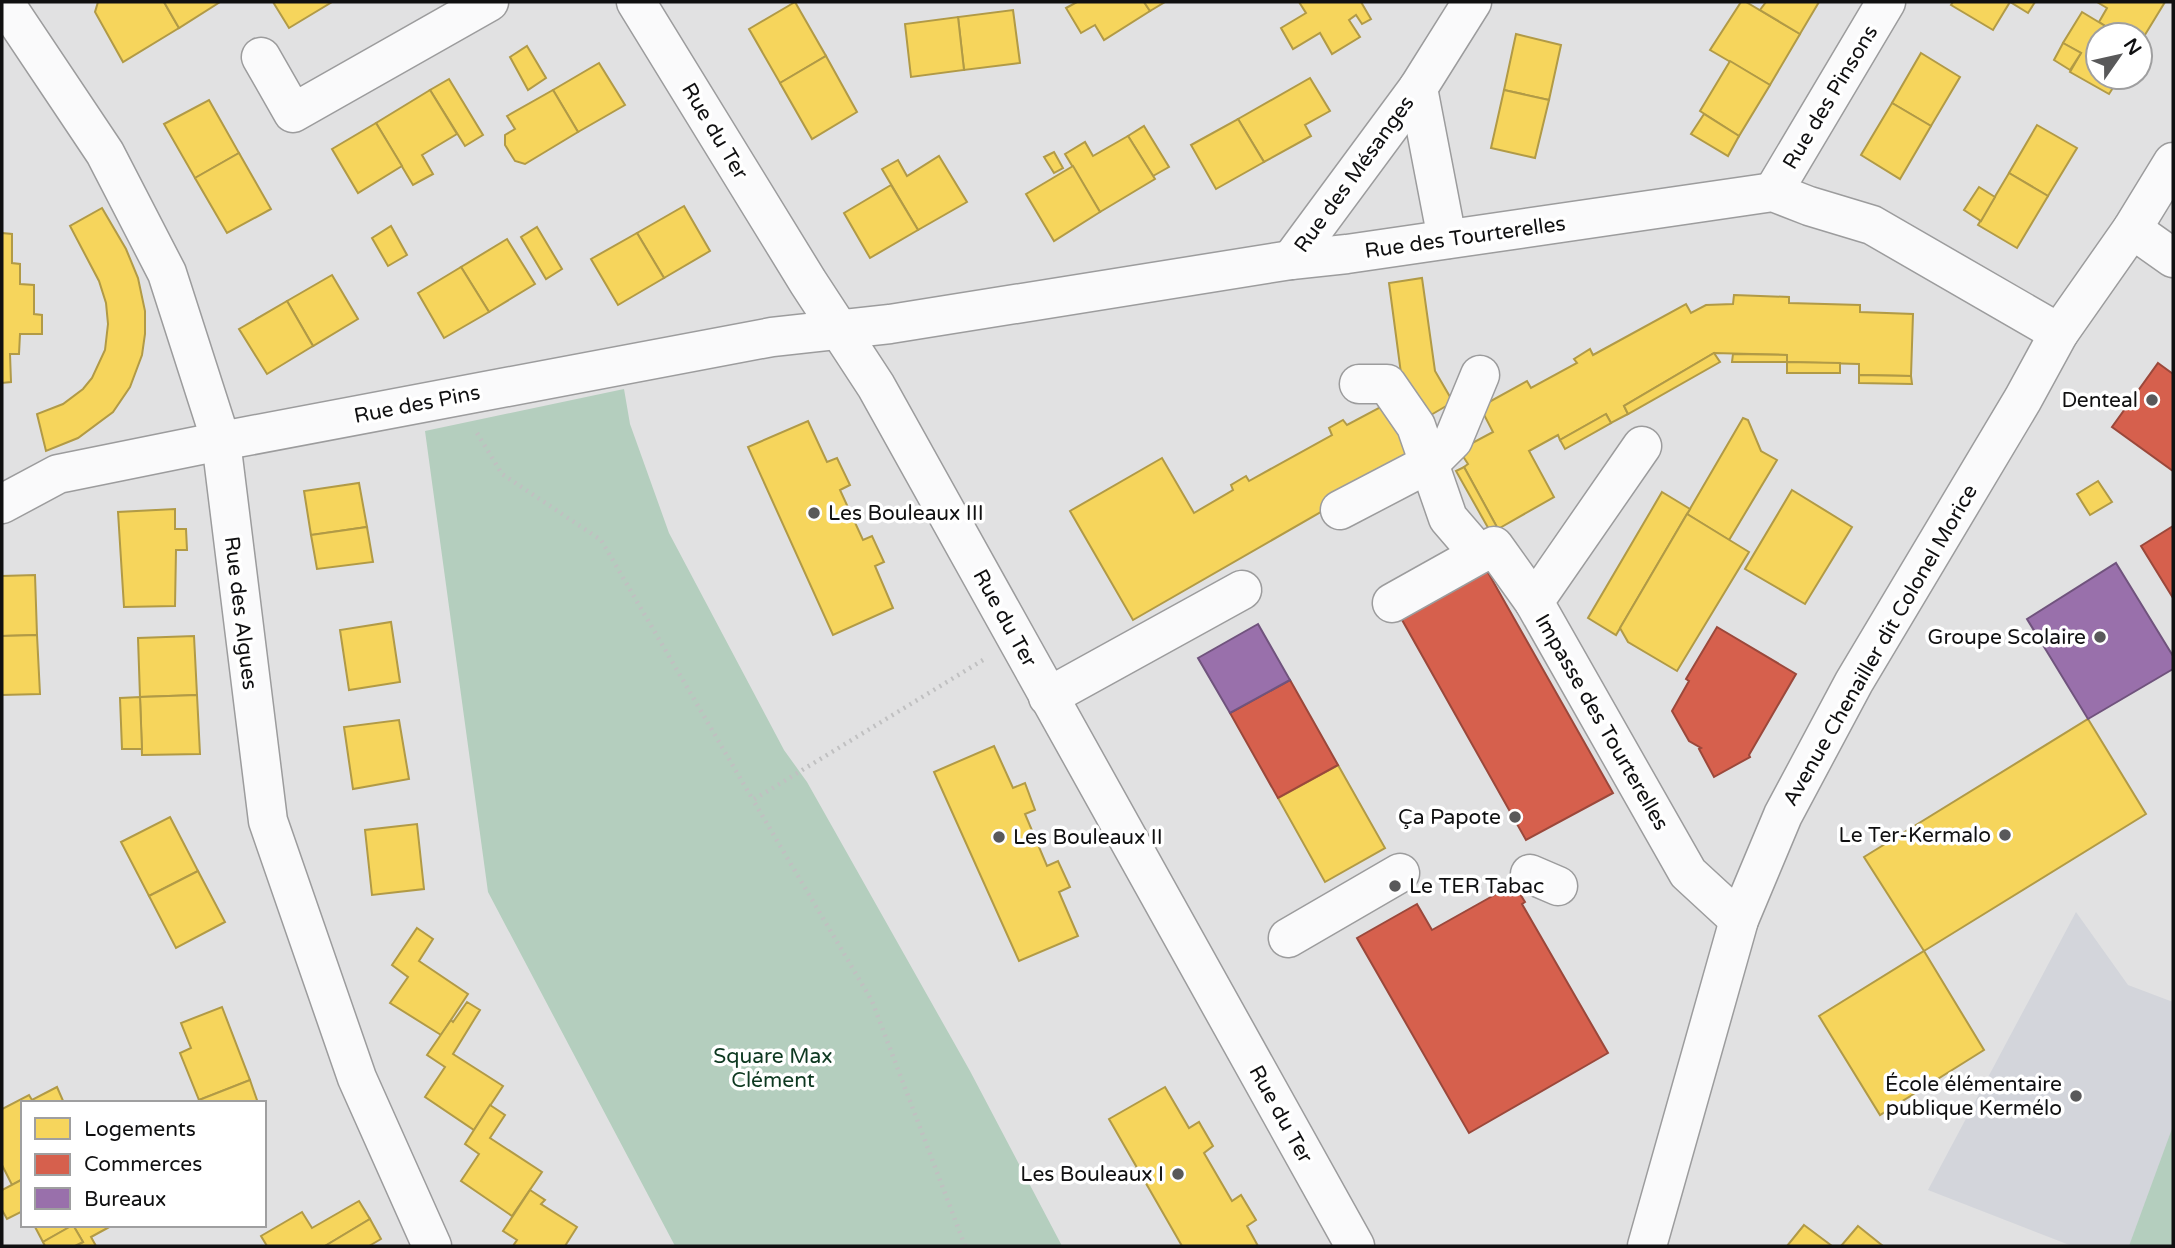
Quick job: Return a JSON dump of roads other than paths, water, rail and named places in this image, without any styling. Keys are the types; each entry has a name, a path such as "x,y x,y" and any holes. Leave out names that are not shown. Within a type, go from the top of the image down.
{"street":[{"name":"Rue des Algues","path":"4,2 105,153 167,273 221,441 268,821 357,1077 432,1246"},
{"path":"261,57 293,113 489,2"},
{"name":"Rue du Ter","path":"636,2 808,282 876,386 1355,1246"},
{"name":"Rue des Mésanges","path":"1291,260 1418,88 1472,2"},
{"name":"Rue des Pinsons","path":"1773,192 1886,2"},
{"name":"Rue des Mésanges","path":"1418,88 1447,239"},
{"name":"Avenue Chenailler dit Colonel Morice","path":"1647,1246 1739,920 1783,815 1854,682 2023,399 2059,333 2132,229 2173,162"},
{"name":"Rue des Tourterelles","path":"840,328 890,324 1291,260 1773,192 1872,225 2059,333"},
{"path":"2132,229 2173,258"},
{"name":"Rue des Pins","path":"2,503 58,474 772,337 840,328"},
{"path":"1340,510 1430,463 1453,440 1480,375"},
{"path":"1359,384 1387,384 1416,426 1448,518 1479,554"},
{"name":"Impasse des Tourterelles","path":"1642,446 1534,602 1688,873 1739,920"},
{"path":"1392,603 1494,545 1534,602"},
{"path":"1048,697 1242,590"},
{"path":"1288,938 1400,873"}],"place":[{"name":"Denteal","path":"2152,400"},
{"name":"Les Bouleaux III","path":"814,513"},
{"name":"Groupe Scolaire","path":"2100,637"},
{"name":"Ça Papote","path":"1515,817"},
{"name":"Le Ter-Kermalo","path":"2005,835"},
{"name":"Les Bouleaux II","path":"999,837"},
{"name":"Le TER Tabac","path":"1395,886"},
{"name":"École élémentaire publique Kermélo","path":"2076,1096"},
{"name":"Les Bouleaux I","path":"1178,1174"}],"park label":[{"name":"Square Max Clément","path":"773,1068"}]}
